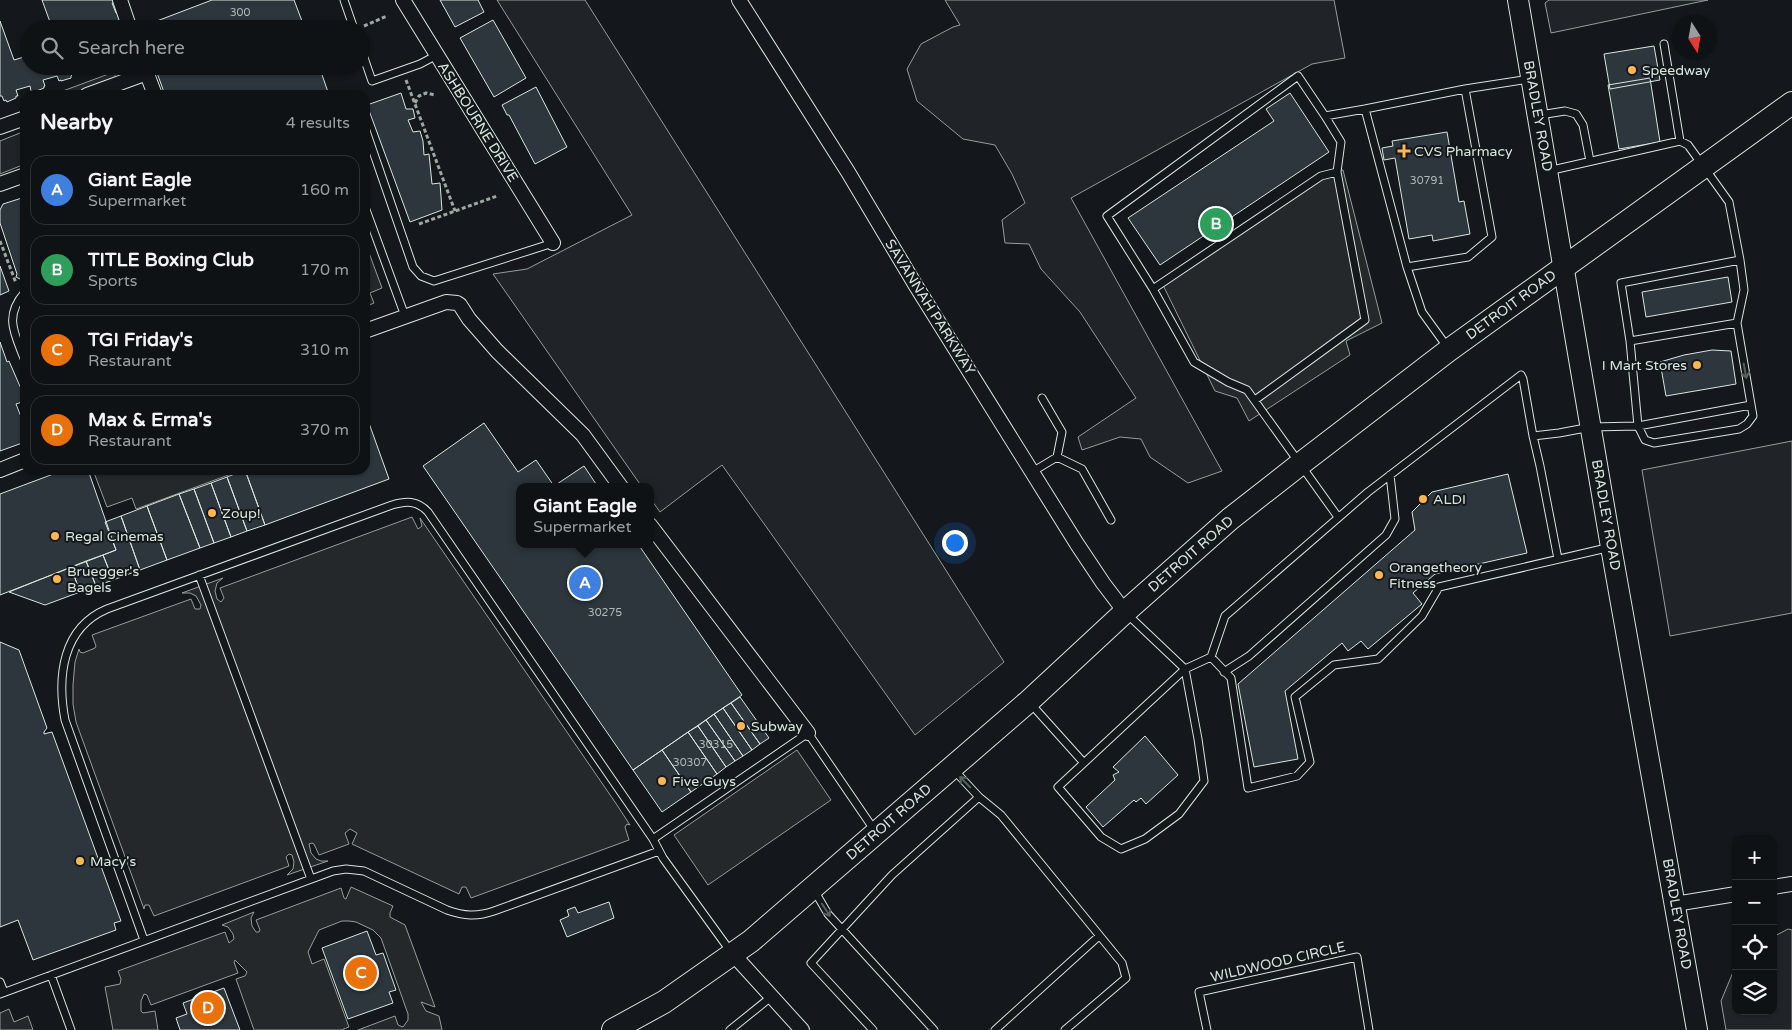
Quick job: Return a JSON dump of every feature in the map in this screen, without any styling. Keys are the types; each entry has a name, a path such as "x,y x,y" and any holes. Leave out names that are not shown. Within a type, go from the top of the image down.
{"main road":[{"name":"DETROIT ROAD","path":"613,1030 664,1002 733,954 814,888 1029,701 1125,612 1230,519 1449,350 1792,103"}],"street":[{"path":"120,0 127,20"},
{"name":"ASHBOURNE DRIVE","path":"403,0 553,243"},
{"name":"SAVANNAH PARKWAY","path":"739,0 848,172 1032,472 1103,583 1125,612"},
{"name":"BRADLEY ROAD","path":"1518,0 1611,547 1697,1030"},
{"path":"99,90 133,75"},
{"path":"147,75 153,90"},
{"path":"0,127 20,120"},
{"path":"0,184 20,177"},
{"path":"370,329 446,302 460,305 469,319 497,352 583,435 618,483"},
{"path":"0,470 20,462"},
{"path":"654,530 808,733"},
{"path":"1777,887 1792,884"},
{"path":"1675,904 1732,895"},
{"path":"733,954 802,1030"}],"lane":[{"path":"344,0 352,20"},
{"path":"1664,44 1680,141"},
{"path":"370,75 372,81 420,64 437,55"},
{"path":"1255,400 1365,320 1337,172 1341,142 1298,76 1107,216 1153,289 1194,362 1228,382 1247,390 1338,517"},
{"path":"1325,116 1465,89 1532,79"},
{"path":"1407,267 1468,257 1492,237 1465,89"},
{"path":"1365,109 1407,267 1422,312 1449,350"},
{"path":"1538,116 1565,112 1576,114 1582,125 1590,161"},
{"path":"1547,171 1680,141 1688,145 1729,202 1740,260 1744,290 1737,323 1753,416 1739,429 1654,444 1645,440 1638,426 1630,341 1621,283 1740,260"},
{"path":"370,142 413,267 421,276 434,281 553,243"},
{"path":"1153,289 1321,176 1337,172"},
{"path":"370,221 405,316"},
{"path":"20,300 12,323 20,346"},
{"path":"1630,341 1737,323"},
{"path":"1125,612 1185,669 1204,781 1179,814 1145,839 1120,849 1101,837 1058,786 1185,669 1211,657 1225,616 1338,517 1521,375 1558,560"},
{"path":"1032,472 1057,458 1062,432 1042,398"},
{"path":"1533,436 1591,427 1638,426 1751,405"},
{"path":"1057,458 1082,469 1111,520"},
{"path":"1224,672 1249,656 1386,535 1394,518 1390,475"},
{"path":"144,940 65,720 62,690 64,665 73,638 81,626 93,616 407,501 419,505 428,512 653,839 659,851 733,954"},
{"path":"1211,657 1231,678 1248,788 1297,776 1310,762 1295,697 1334,665 1378,659 1422,616 1439,587 1611,547"},
{"path":"199,576 311,879"},
{"path":"1029,701 1084,763"},
{"path":"653,839 808,733 876,833"},
{"path":"951,767 979,797 1001,815 1122,963 1126,978 1065,1030"},
{"path":"873,1030 811,964 892,875 979,797"},
{"path":"0,982 2,993 333,871 358,870 447,910 474,915 494,911 659,851"},
{"path":"814,888 828,914 934,1030"},
{"path":"995,1030 1099,936"},
{"name":"WILDWOOD CIRCLE","path":"1207,1030 1200,992 1358,957 1369,1030"},
{"path":"50,975 71,1030"},
{"path":"730,1030 771,997"}],"path":[{"path":"370,23 387,16"},
{"path":"405,78 455,211"},
{"path":"415,103 419,96 426,93 435,95"},
{"path":"420,224 497,196"},
{"path":"0,241 16,283"}],"shaded area":[{"path":"497,0 585,0 1004,662 915,735 722,465 660,512 654,504 654,483 639,483 493,274 527,269 632,215"},
{"path":"945,0 1334,0 1345,58 1312,64 1071,198 1222,471 1188,483 1150,457 1141,439 1120,437 1082,450 1078,437 1136,398 1080,312 1041,269 1029,244 1005,243 1002,220 1025,203 1012,174 995,145 963,139 917,101 907,69 921,44 960,25"},
{"path":"1549,0 1708,0 1551,33 1545,3"},
{"path":"106,75 115,75 116,79 85,90 65,90"},
{"path":"20,133 20,166 0,174 0,141"},
{"path":"1343,170 1382,323 1346,341 1350,355 1249,421 1237,398 1215,391 1161,281 1320,173"},
{"path":"370,256 382,288 370,293"},
{"path":"370,293 374,303 370,305"},
{"path":"1792,441 1792,613 1670,636 1642,470"},
{"path":"95,475 228,475 136,509 132,498 107,507"},
{"path":"412,517 418,529 422,526 420,518 617,805 630,825 627,824 625,827 629,840 471,898 466,887 462,887 459,894 352,844 357,833 350,829 345,833 349,844 319,855 314,844 309,844 311,853 316,859 328,861 287,875 293,869 294,862 292,855 289,854 286,857 289,866 154,916 149,905 145,905 144,909 76,722 73,704 73,685 75,662 79,649 83,653 95,648 92,635 191,599 195,609 200,609 201,605 196,596 190,593 182,593 223,578 217,583 215,591 217,599 221,602 224,598 220,588"},
{"path":"797,750 831,800 708,885 674,835"},
{"path":"351,887 393,906 390,917 405,925 435,1007 421,1002 426,1011 439,1016 442,1030 358,1030 395,1016 398,1025 403,1027 408,1020 408,1014 381,938 373,930 356,922 342,921 319,930 308,952 312,964 324,959 349,1027 341,1030 254,1030 236,979 245,976 247,972 235,960 238,973 151,1005 147,995 144,994 141,1001 141,1011 143,1013 155,1011 158,1030 113,1030 105,987 120,984 121,979 118,971 225,932 229,943 234,939 233,934 228,927 222,925 254,912 251,918 252,926 256,932 259,932 256,920 341,888 346,899"},
{"path":"1788,929 1792,930 1792,1030 1726,1030 1721,1001 1732,975 1732,1015 1777,1015 1777,935"},
{"path":"9,1009 14,1022 28,1016 33,1030 0,1030 0,1013"}],"building":[{"path":"42,0 113,0 114,2 112,3 119,20 49,20"},
{"path":"212,0 294,0 302,20 160,20"},
{"path":"440,0 478,0 484,12 455,27"},
{"path":"493,20 526,78 494,97 460,38"},
{"path":"0,21 14,60 20,58 20,75 72,75 71,78 61,81 59,81 57,76 43,80 45,86 39,90 31,90 30,86 16,90 18,96 7,102 0,96"},
{"path":"1654,46 1660,80 1610,89 1604,54"},
{"path":"158,75 322,75 327,90 163,90"},
{"path":"1650,78 1660,142 1619,149 1608,85"},
{"path":"536,87 567,147 535,164 502,105"},
{"path":"401,93 406,109 413,109 415,118 408,120 413,132 420,131 424,155 429,154 432,184 440,183 442,210 410,222 370,113 370,104"},
{"path":"1290,93 1329,152 1160,265 1128,218 1274,121 1266,109"},
{"name":"CVS Pharmacy","path":"1447,132 1459,202 1464,201 1470,234 1433,241 1432,235 1409,239 1395,158 1384,160 1382,148 1393,146 1392,141"},
{"path":"20,199 20,279 16,277 17,274 0,223 0,210 3,204"},
{"path":"0,266 9,291 0,295"},
{"path":"1728,277 1732,302 1646,317 1642,292"},
{"path":"0,342 7,362 9,361 20,386 20,403 16,404 20,414 20,444 0,451"},
{"path":"1712,350 1731,351 1736,384 1666,396 1660,362"},
{"path":"484,423 518,472 536,460 552,483 516,483 516,548 641,548 742,695 633,770 423,466"},
{"path":"370,426 389,479 265,525 247,475 370,475"},
{"path":"584,466 595,483 558,483"},
{"path":"1508,474 1527,553 1435,574 1413,593 1422,604 1368,649 1361,641 1348,651 1342,643 1285,691 1298,759 1254,767 1238,684 1415,530 1412,512 1432,492"},
{"name":"Regal Cinemas","path":"51,475 90,475 116,550 0,595 0,494"},
{"path":"247,475 265,525 247,531 227,477"},
{"path":"227,477 247,531 231,537 211,483"},
{"name":"Zoup!","path":"211,483 231,537 214,543 194,489"},
{"path":"194,489 214,543 200,548 179,494"},
{"path":"179,494 200,548 167,560 147,506"},
{"path":"147,506 167,560 140,570 121,516"},
{"path":"121,516 140,570 113,580 103,555 116,550 105,522"},
{"path":"103,555 113,580 96,586 86,561"},
{"path":"86,561 96,586 80,592 71,567"},
{"name":"Bruegger's Bagels","path":"71,567 80,592 45,605 9,592"},
{"path":"0,642 19,650 47,728 44,734 52,732 121,921 114,923 116,930 33,960 18,920 0,927"},
{"path":"740,697 769,738 760,744 731,703"},
{"name":"Subway","path":"731,703 760,744 752,750 723,708"},
{"path":"723,708 752,750 743,756 714,714"},
{"path":"714,714 743,756 735,761 706,720"},
{"path":"706,720 735,761 726,767 698,726"},
{"path":"698,726 726,767 717,774 688,732"},
{"path":"688,732 717,774 691,792 662,750"},
{"path":"1145,736 1178,775 1146,804 1141,798 1136,802 1134,800 1103,827 1086,807 1115,780 1113,775 1119,772 1113,767"},
{"name":"Five Guys","path":"662,750 691,792 662,812 633,770"},
{"path":"609,902 614,918 567,937 560,920 569,916 567,910 575,907 578,913"},
{"path":"367,931 376,955 383,953 396,990 389,992 393,1003 348,1019 322,948"},
{"path":"224,988 240,1030 180,1030 176,1018 187,1014 183,1003"}],"place":[{"name":"Speedway","path":"1632,70"},
{"name":"CVS Pharmacy","path":"1404,151"},
{"name":"TITLE Boxing Club","path":"1216,224"},
{"name":"I Mart Stores","path":"1697,365"},
{"name":"ALDI","path":"1423,499"},
{"name":"Zoup!","path":"212,513"},
{"name":"Regal Cinemas","path":"55,536"},
{"name":"Orangetheory Fitness","path":"1379,575"},
{"name":"Bruegger's Bagels","path":"57,579"},
{"name":"Giant Eagle","path":"585,583"},
{"name":"Subway","path":"741,726"},
{"name":"Five Guys","path":"662,781"},
{"name":"Macy's","path":"80,861"},
{"name":"TGI Friday's","path":"361,973"},
{"name":"Max & Erma's","path":"208,1008"}]}
